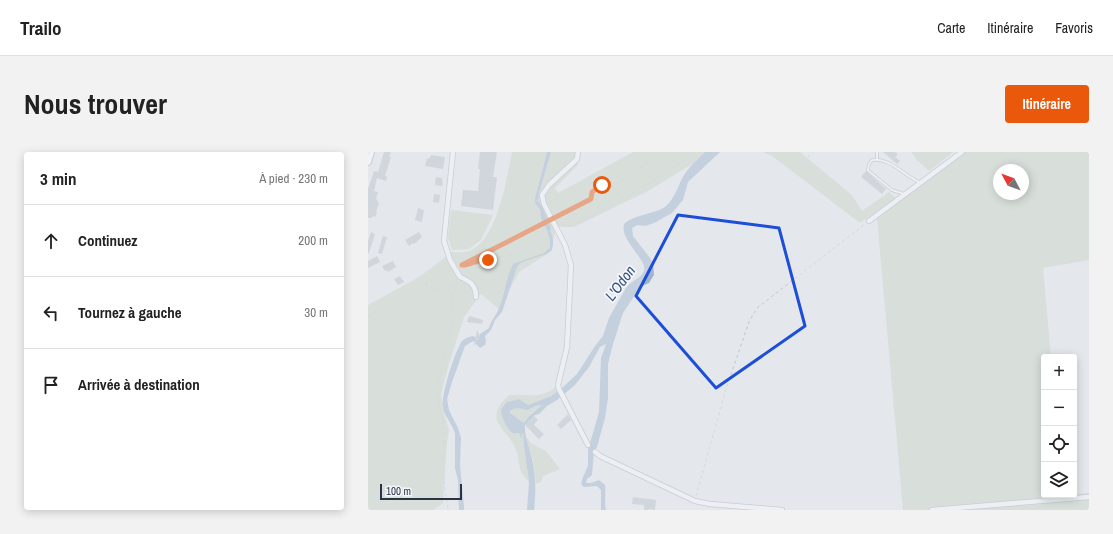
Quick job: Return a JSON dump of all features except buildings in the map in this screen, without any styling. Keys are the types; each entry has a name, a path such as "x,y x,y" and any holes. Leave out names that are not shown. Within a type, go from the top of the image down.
{"main road":[{"path":"368,162 371,152"}],"street":[{"path":"453,152 444,241 450,260 460,277 468,280 473,285 476,291 476,297"},
{"path":"578,152 577,159 549,185 542,195 544,204 565,245 571,265 567,347 558,385 562,396 588,445"},
{"path":"869,221 962,152"},
{"path":"595,452 600,456 695,501 710,504 782,510"},
{"path":"932,510 1089,497"}],"lane":[{"path":"877,152 877,159"},
{"path":"904,194 892,190 868,170 871,161 877,159 886,162 920,183"}],"path":[{"path":"368,316 450,271 591,199 664,152"},
{"path":"555,227 574,225 632,194 684,161 694,152"},
{"path":"800,166 813,152"},
{"path":"544,204 603,178 608,179 607,182 592,192 591,199"},
{"path":"462,265 508,256 536,245 540,240 544,227 532,203 540,199"},
{"path":"695,501 726,389 749,322 757,308 869,221"},
{"path":"448,508 442,468 444,431 437,390 454,316 451,303 452,297 460,277"},
{"path":"426,284 428,287 436,289 449,289 457,283"}],"highlighted area":[{"path":"678,215 779,228 805,326 716,388 636,296"}],"green space":[{"path":"512,152 578,152 578,165 555,188 558,193 633,152 712,152 648,191 574,227 557,227 549,253 519,272 499,309 481,294 464,317 441,394 443,409 449,431 443,503 433,510 368,510 368,305 419,277 451,252 467,252 479,245 487,235 499,208 504,192"},
{"path":"763,152 800,152 852,195 862,211 889,192 896,198 860,223 772,156"},
{"path":"911,152 954,152 929,171"},
{"path":"964,152 1089,152 1089,260 1043,268 1051,354 1041,354 1041,498 1077,498 1077,494 1089,493 1089,510 903,510 877,219"},
{"path":"451,210 493,215 481,240 469,249 452,250 448,238"},
{"path":"556,387 557,392 547,398 528,405 519,399 514,402 509,401 508,428 512,433 518,432 522,437 523,433 529,482 521,472 517,454 511,440 498,423 496,417 497,411 509,395 539,395"},
{"path":"542,405 531,413 524,423 510,413 516,408 528,410"},
{"path":"526,437 531,443 546,451 560,469 543,476 541,482 536,484 533,460"}],"water":[{"path":"547,152 551,152 538,201 551,228 550,231 553,242 552,250 546,254 520,263 517,267 502,312 495,320 491,330 485,336 485,345 480,348 473,341 465,346 447,399 449,410 461,438 460,465 464,510 459,510 458,481 455,468 455,434 443,409 446,385 452,364 462,341 473,336 478,339 480,334 489,328 501,303 513,264 544,253 550,248 550,239 541,218 540,209 535,203"},
{"path":"705,152 720,152 688,182 683,200 672,213 654,223 645,226 637,225 632,228 633,236 653,263 654,275 649,283 642,286 623,313 608,364 608,398 605,418 597,447 594,452 592,475 587,479 586,483 599,480 605,485 606,510 601,510 601,490 596,486 584,487 581,484 588,466 588,450 599,412 601,358 606,344 600,347 589,367 575,385 547,406 539,414 535,415 525,425 526,438 533,465 535,484 534,510 527,510 529,482 523,433 522,439 519,433 514,433 509,430 501,410 507,402 519,399 528,405 551,396 577,374 603,336 609,318 626,288 643,274 644,271 642,261 626,237 624,225 626,222 636,217 665,207 674,196 686,172","holes":["542,405 529,416 524,423 510,413 510,411 517,408 528,410"]}],"route":[{"path":"488,260 462,265 591,199 592,192 602,185"}],"water label":[{"name":"L'Odon","path":"620,283"}]}
